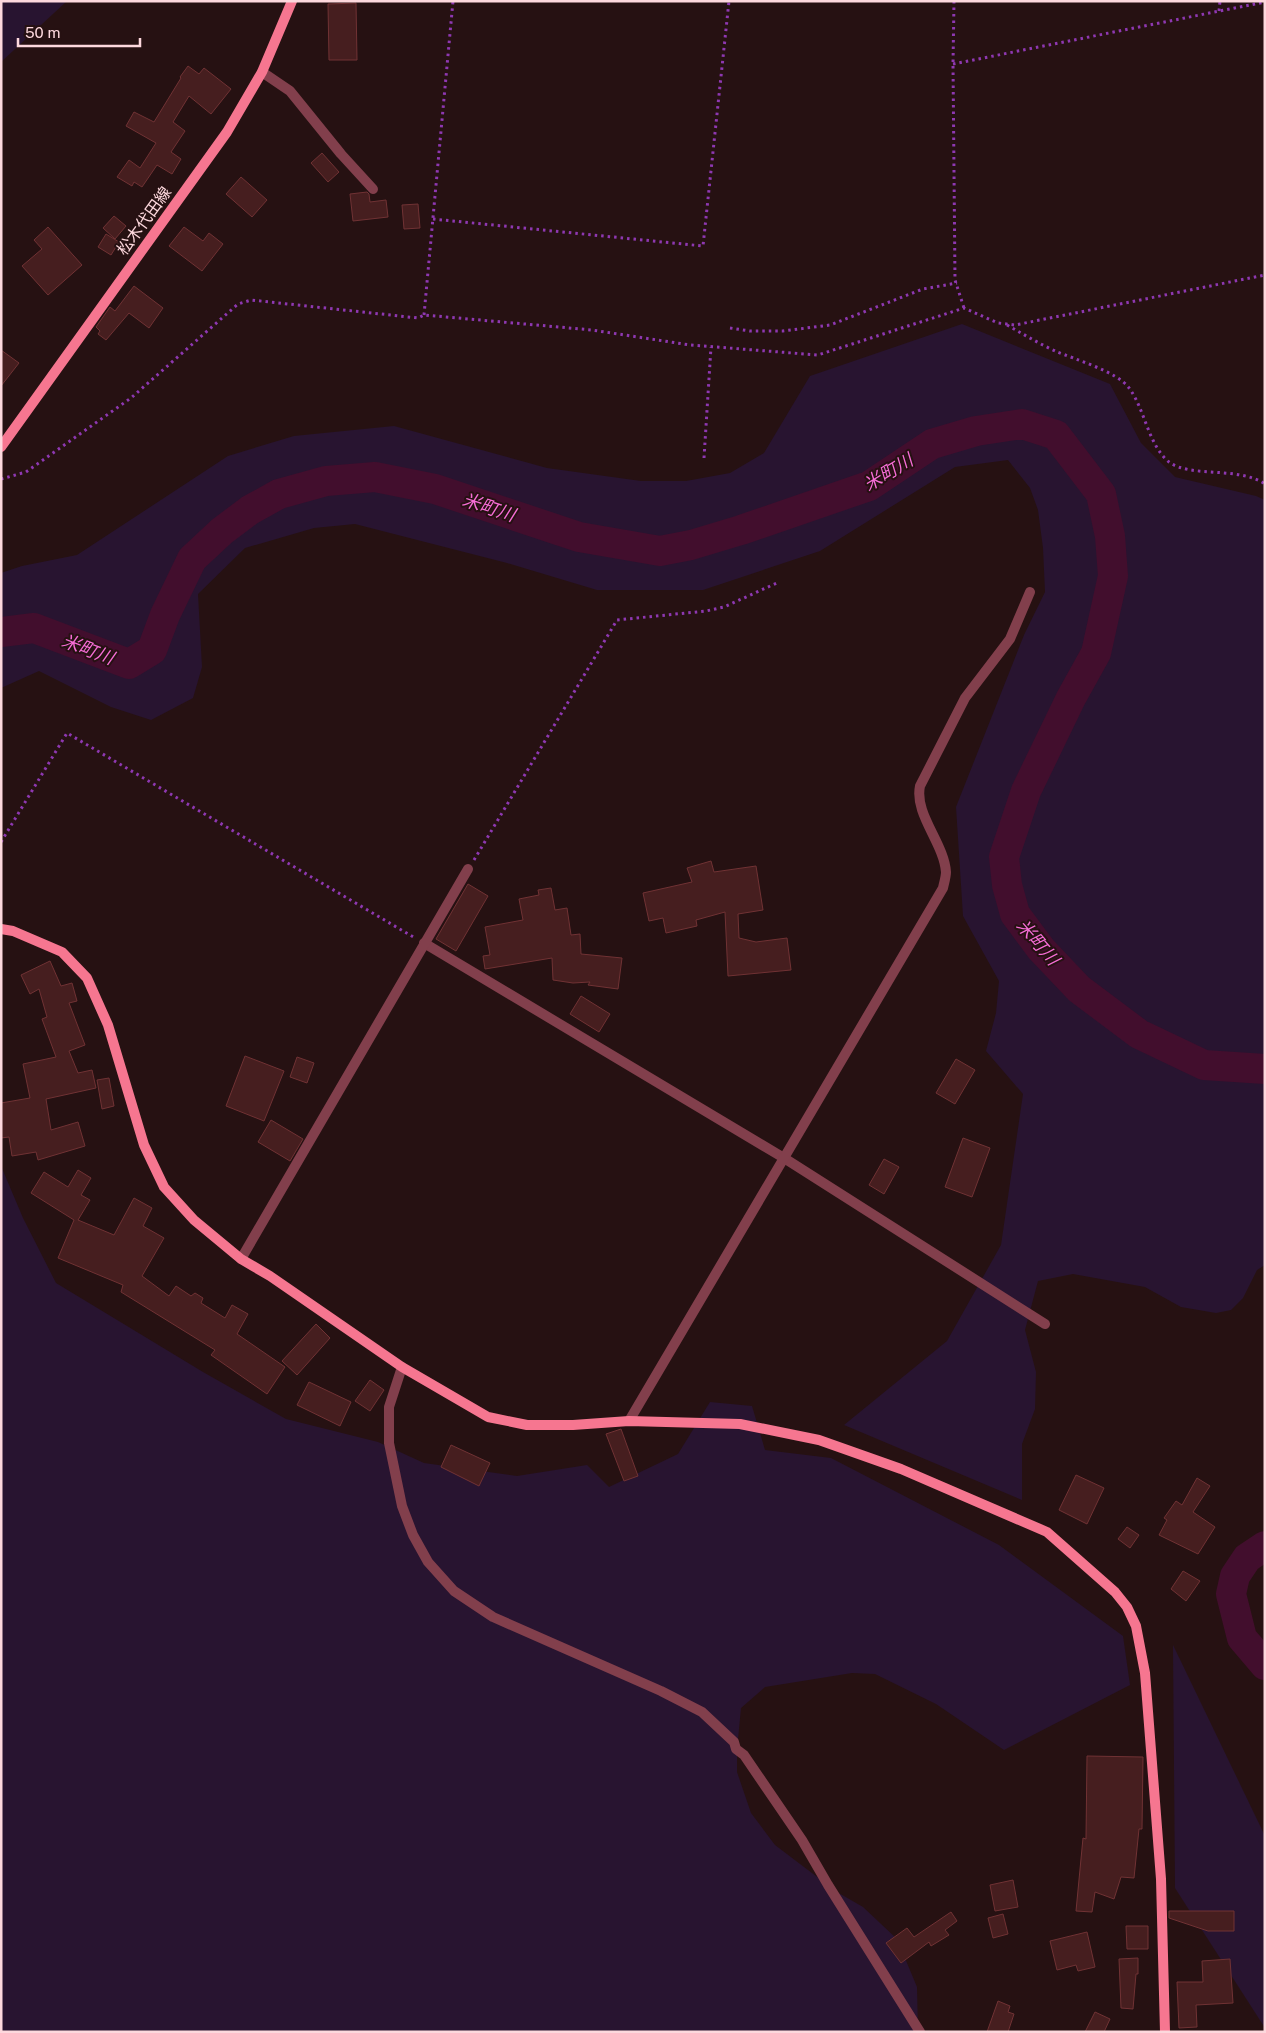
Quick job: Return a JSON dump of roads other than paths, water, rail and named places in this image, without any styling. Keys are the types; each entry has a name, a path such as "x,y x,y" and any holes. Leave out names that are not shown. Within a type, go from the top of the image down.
{"street":[{"name":"松木代田線","path":"1,447 227,132 262,72 292,1"},
{"path":"262,72 290,91 372,189"},
{"path":"629,1420 944,888 946,874 944,862 920,805 918,795 920,786 965,698 1010,638 1030,592"},
{"path":"241,1259 468,870"},
{"path":"1,929 13,931 62,952 87,978 108,1025 144,1145 164,1187 194,1220 241,1259 270,1276 402,1367 488,1417 536,1425 573,1425 629,1420 740,1424 819,1440 901,1469 1046,1532 1116,1592 1127,1607 1136,1626 1144,1673 1161,1879 1165,2032"},
{"path":"424,943 784,1158 1045,1324"},
{"path":"402,1367 389,1407 388,1443 402,1506 412,1535 428,1562 454,1591 493,1617 661,1691 702,1712 734,1742 736,1749 744,1755 802,1840 920,2032"}],"waterway":[{"name":"米町川","path":"1,632 34,628 129,664 152,650 165,615 192,559 222,531 250,510 279,494 326,481 375,477 435,489 579,537 660,551 691,545 741,530 869,486 932,444 976,431 1022,424 1056,435 1101,494 1110,536 1113,576 1096,653 1071,698 1026,791 1004,857 1007,885 1015,914 1041,949 1079,989 1139,1034 1204,1065 1265,1069"},
{"path":"1265,1546 1247,1558 1235,1576 1231,1594 1242,1638 1265,1665"}]}
